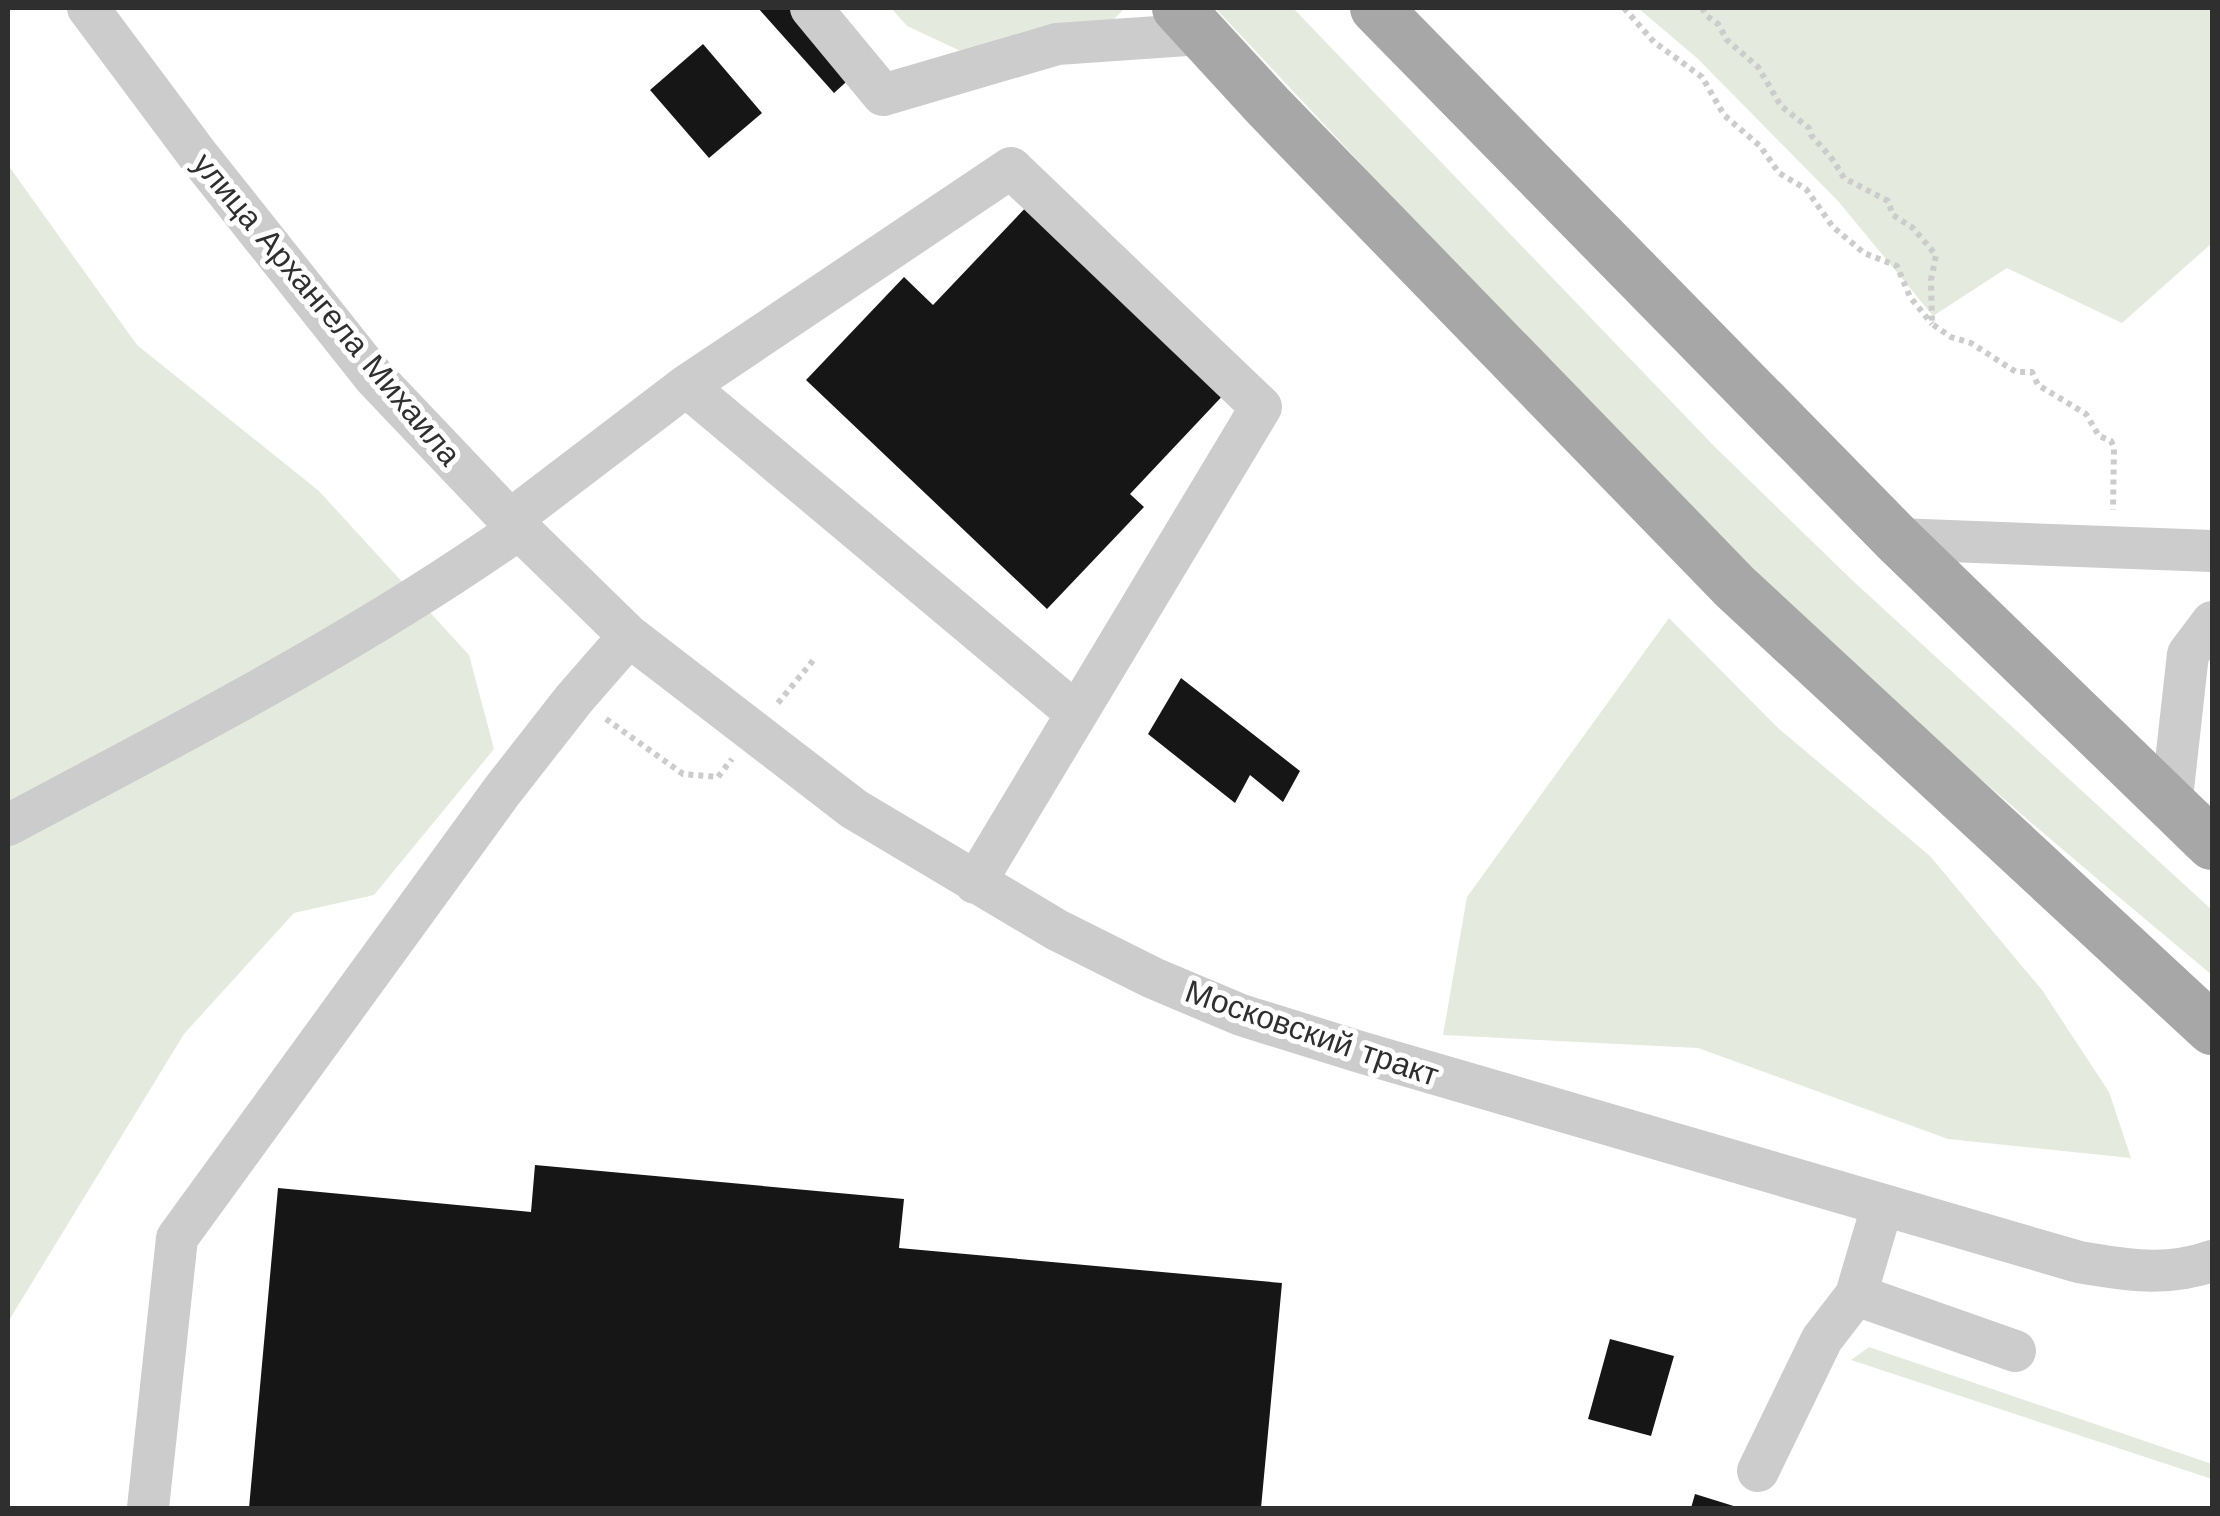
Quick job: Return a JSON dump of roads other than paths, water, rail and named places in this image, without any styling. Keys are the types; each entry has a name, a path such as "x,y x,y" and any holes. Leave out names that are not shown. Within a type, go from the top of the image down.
{"main road":[{"path":"1376,8 1897,539 2212,844"},
{"path":"1190,21 1735,587 2212,1029"}],"street":[{"name":"улица Архангела Михаила","path":"88,8 197,154 374,377 514,524 629,636"},
{"path":"811,8 883,95 1057,44 1190,21"},
{"path":"8,824 267,688 473,561 686,386 1010,168 1261,408 975,883"},
{"path":"686,386 1076,713"},
{"path":"1897,539 2212,551"},
{"path":"2171,806 2188,654 2212,622"},
{"path":"148,1508 177,1238 502,792 629,636"},
{"name":"Московский тракт","path":"629,636 854,809 1057,930 1153,978 1241,1015 2016,1246 2136,1272 2164,1272 2212,1262"},
{"path":"2138,964 2156,1001 2212,1059"},
{"path":"1758,1472 1822,1338 1856,1295 1882,1207"},
{"name":"Московский тракт","path":"2016,1246 2145,1250 2178,1246 2212,1231"},
{"path":"1856,1295 2015,1351"}]}
